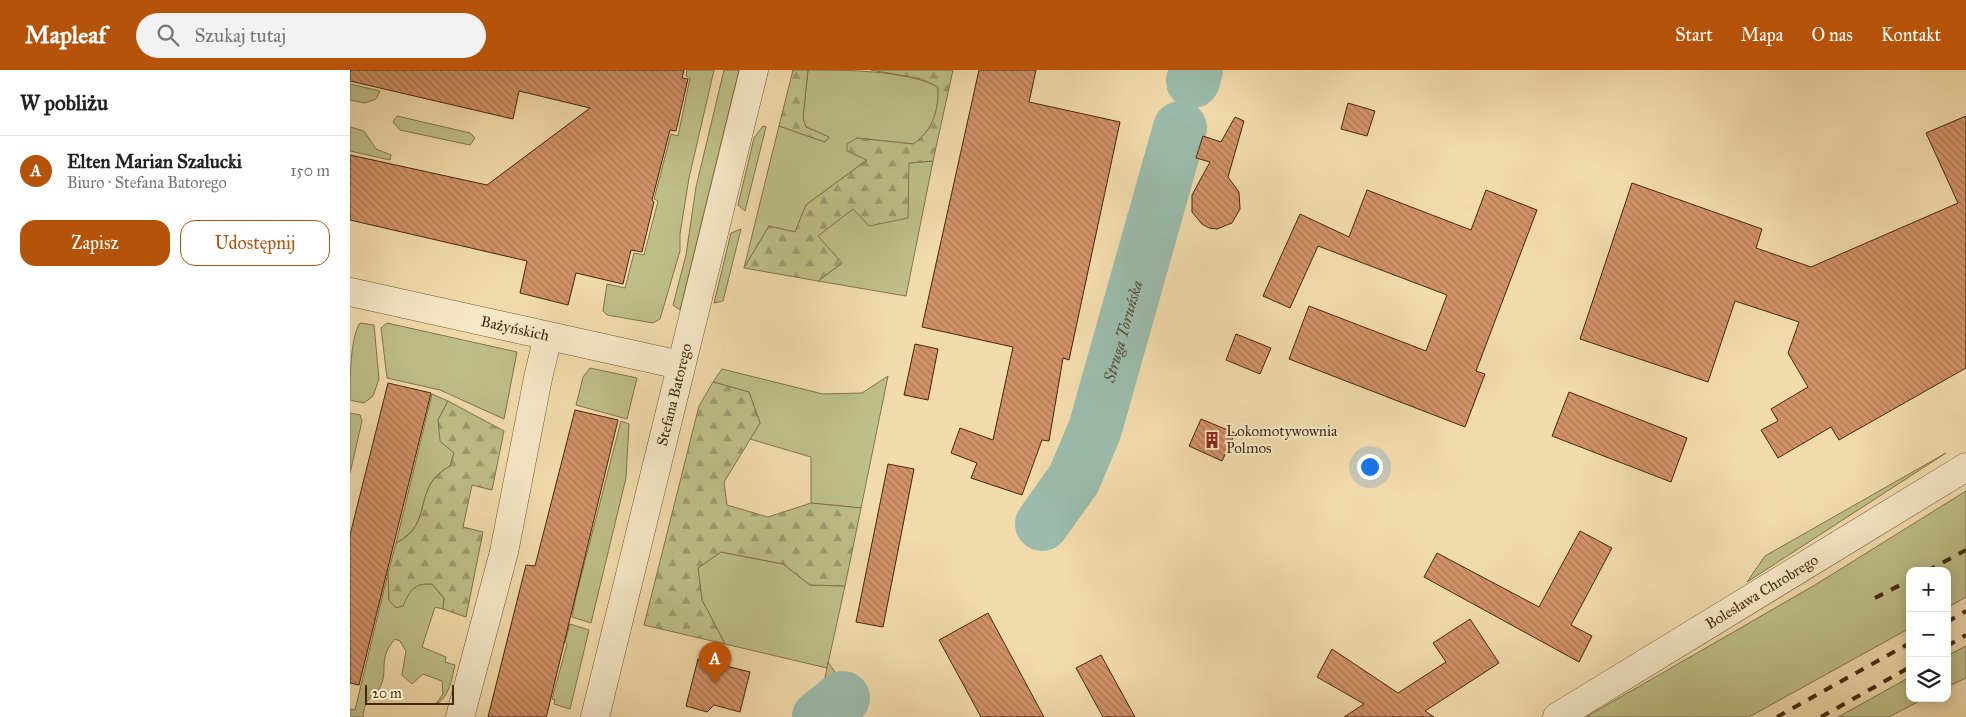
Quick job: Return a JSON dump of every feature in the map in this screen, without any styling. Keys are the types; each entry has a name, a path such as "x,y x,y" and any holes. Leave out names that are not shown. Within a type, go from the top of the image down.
{"street":[{"name":"Stefana Batorego","path":"595,717 754,70"},
{"name":"Bażyńskich","path":"350,292 680,365"},
{"path":"460,717 504,552 548,336"},
{"name":"Bolesława Chrobrego","path":"1557,717 1966,467"}],"green space":[{"path":"687,70 714,70 689,178 680,234 680,251 660,319 653,323 607,315 603,311 607,284 625,288 634,253 644,255 658,201 654,199 671,134 678,136 690,78 686,76"},
{"path":"724,70 739,70 680,310 673,305 686,255 696,187"},
{"path":"793,70 808,70 803,118 806,127 829,137 825,142 779,126"},
{"path":"808,70 875,72 925,81 938,87 936,112 925,133 913,144 857,138 855,155 868,159 806,205 795,232 769,226 744,268 779,126 825,142 829,137 806,127 803,118"},
{"path":"871,70 953,70 933,161 909,163 908,218 869,226 853,209 818,236 842,263 818,281 744,268 769,226 795,232 806,205 867,160 847,151 847,144 857,138 913,144 920,139 930,126 936,111 938,87 922,79"},
{"path":"350,84 380,91 376,99 365,103 350,100"},
{"path":"397,116 470,133 475,138 470,145 400,130 393,122"},
{"path":"763,126 766,127 745,211 738,205 754,138"},
{"path":"350,127 364,131 376,149 391,155 390,160 350,151"},
{"path":"933,161 906,296 818,281 842,263 817,236 909,163"},
{"path":"741,229 723,301 714,303 731,233"},
{"path":"360,323 374,325 379,379 373,396 364,403 350,400 352,349"},
{"path":"387,323 517,352 504,419 440,390 387,378 381,328"},
{"path":"590,368 637,378 627,419 576,405 583,377"},
{"path":"722,369 823,394 862,393 888,376 861,508 811,503 811,457 750,439 760,423 749,392 713,382"},
{"path":"713,382 749,392 760,423 724,482 727,505 768,517 811,503 861,508 845,586 810,585 783,564 721,552 698,568 702,600 725,644 644,625 699,406"},
{"path":"432,394 448,401 438,420 454,453 450,466 430,484 416,525 408,535 396,543"},
{"path":"448,401 504,431 492,490 472,485 463,527 483,532 466,617 443,609 444,598 432,584 417,586 413,589 403,606 396,608 389,600 388,573 396,543 408,535 416,526 430,484 450,466 454,453 440,441 438,420"},
{"path":"350,413 360,415 362,421 350,473"},
{"path":"621,421 629,424 626,478 591,623 572,617"},
{"path":"1946,453 1747,582 1765,556"},
{"path":"1966,491 1966,597 1951,606 1951,567 1906,567 1906,630 1749,717 1586,717 1815,585"},
{"path":"721,552 783,564 810,585 845,586 827,668 725,644 702,600 698,568"},
{"path":"388,573 389,600 403,605 413,588 426,584 432,584 444,598 443,609 435,607 422,647 446,657 445,662 455,665 451,682 447,693 435,705 443,694 442,681 423,674 412,684 402,675 406,651 400,641 395,639 386,653 384,676 380,687 365,705 363,717 350,717 350,709 355,710"},
{"path":"570,624 589,630 570,709 554,704 555,700 552,699 567,644 565,642"},
{"path":"1966,646 1966,678 1951,685 1951,657 1951,654"},
{"path":"828,662 852,697 823,717 803,717 822,694"},
{"path":"1906,679 1906,702 1917,702 1889,717 1838,717"}],"building":[{"path":"350,70 684,70 682,78 688,79 676,131 670,130 652,200 654,202 642,252 631,250 623,284 576,273 568,305 520,293 527,261 350,220 350,155 487,185 590,108 519,91 513,119 350,81"},
{"path":"979,70 1036,70 1029,102 1120,122 1069,360 1063,358 1049,441 1042,440 1022,495 971,478 977,463 951,453 960,428 993,440 1013,347 922,327"},
{"path":"1348,103 1375,111 1367,136 1341,129"},
{"path":"1966,116 1966,368 1839,440 1831,427 1778,458 1761,430 1778,421 1771,409 1808,387 1788,353 1799,322 1735,301 1708,382 1580,339 1632,183 1762,229 1756,248 1811,267 1958,203 1926,133"},
{"path":"1235,117 1244,121 1228,177 1239,192 1240,209 1232,223 1217,229 1209,228 1202,224 1192,212 1192,195 1210,162 1196,158 1203,136 1221,142"},
{"path":"1367,190 1471,230 1486,190 1537,210 1476,371 1485,374 1465,427 1289,359 1309,306 1426,351 1447,295 1318,246 1290,308 1263,296 1300,214 1349,237"},
{"path":"1236,334 1271,348 1260,374 1226,360"},
{"path":"915,344 938,349 928,400 904,395"},
{"path":"388,383 431,393 359,685 350,683 350,535"},
{"path":"1569,392 1687,438 1671,482 1552,436"},
{"path":"575,410 618,420 547,714 546,717 488,717 526,565 535,566"},
{"name":"Lokomotywownia Polmos","path":"1201,419 1235,433 1222,461 1189,446"},
{"path":"888,464 914,469 883,627 856,622"},
{"path":"1580,531 1612,548 1571,625 1592,636 1579,662 1424,577 1437,553 1539,607"},
{"path":"988,613 1044,717 981,717 939,640"},
{"path":"1470,619 1499,663 1425,711 1434,717 1344,717 1364,704 1317,677 1332,649 1398,693 1446,662 1433,643"},
{"path":"1101,655 1135,717 1103,717 1076,668"},
{"path":"698,659 750,672 740,712 714,705 707,712 686,706"}],"waterway":[{"name":"Struga Toruńska","path":"1193,81 1196,70"},
{"name":"Struga Toruńska","path":"1042,524 1074,479 1095,429 1180,128"},
{"name":"Struga Toruńska","path":"819,717 843,698"}],"railway":[{"path":"1934,567 1966,550"},
{"path":"1875,598 1906,582"},
{"path":"1951,620 1966,611"},
{"path":"1951,644 1966,635"},
{"path":"1777,717 1906,645"},
{"path":"1821,717 1906,669"}],"place":[{"name":"Lokomotywownia Polmos","path":"1212,440"},
{"name":"Elten Marian Szalucki","path":"715,683"}]}
